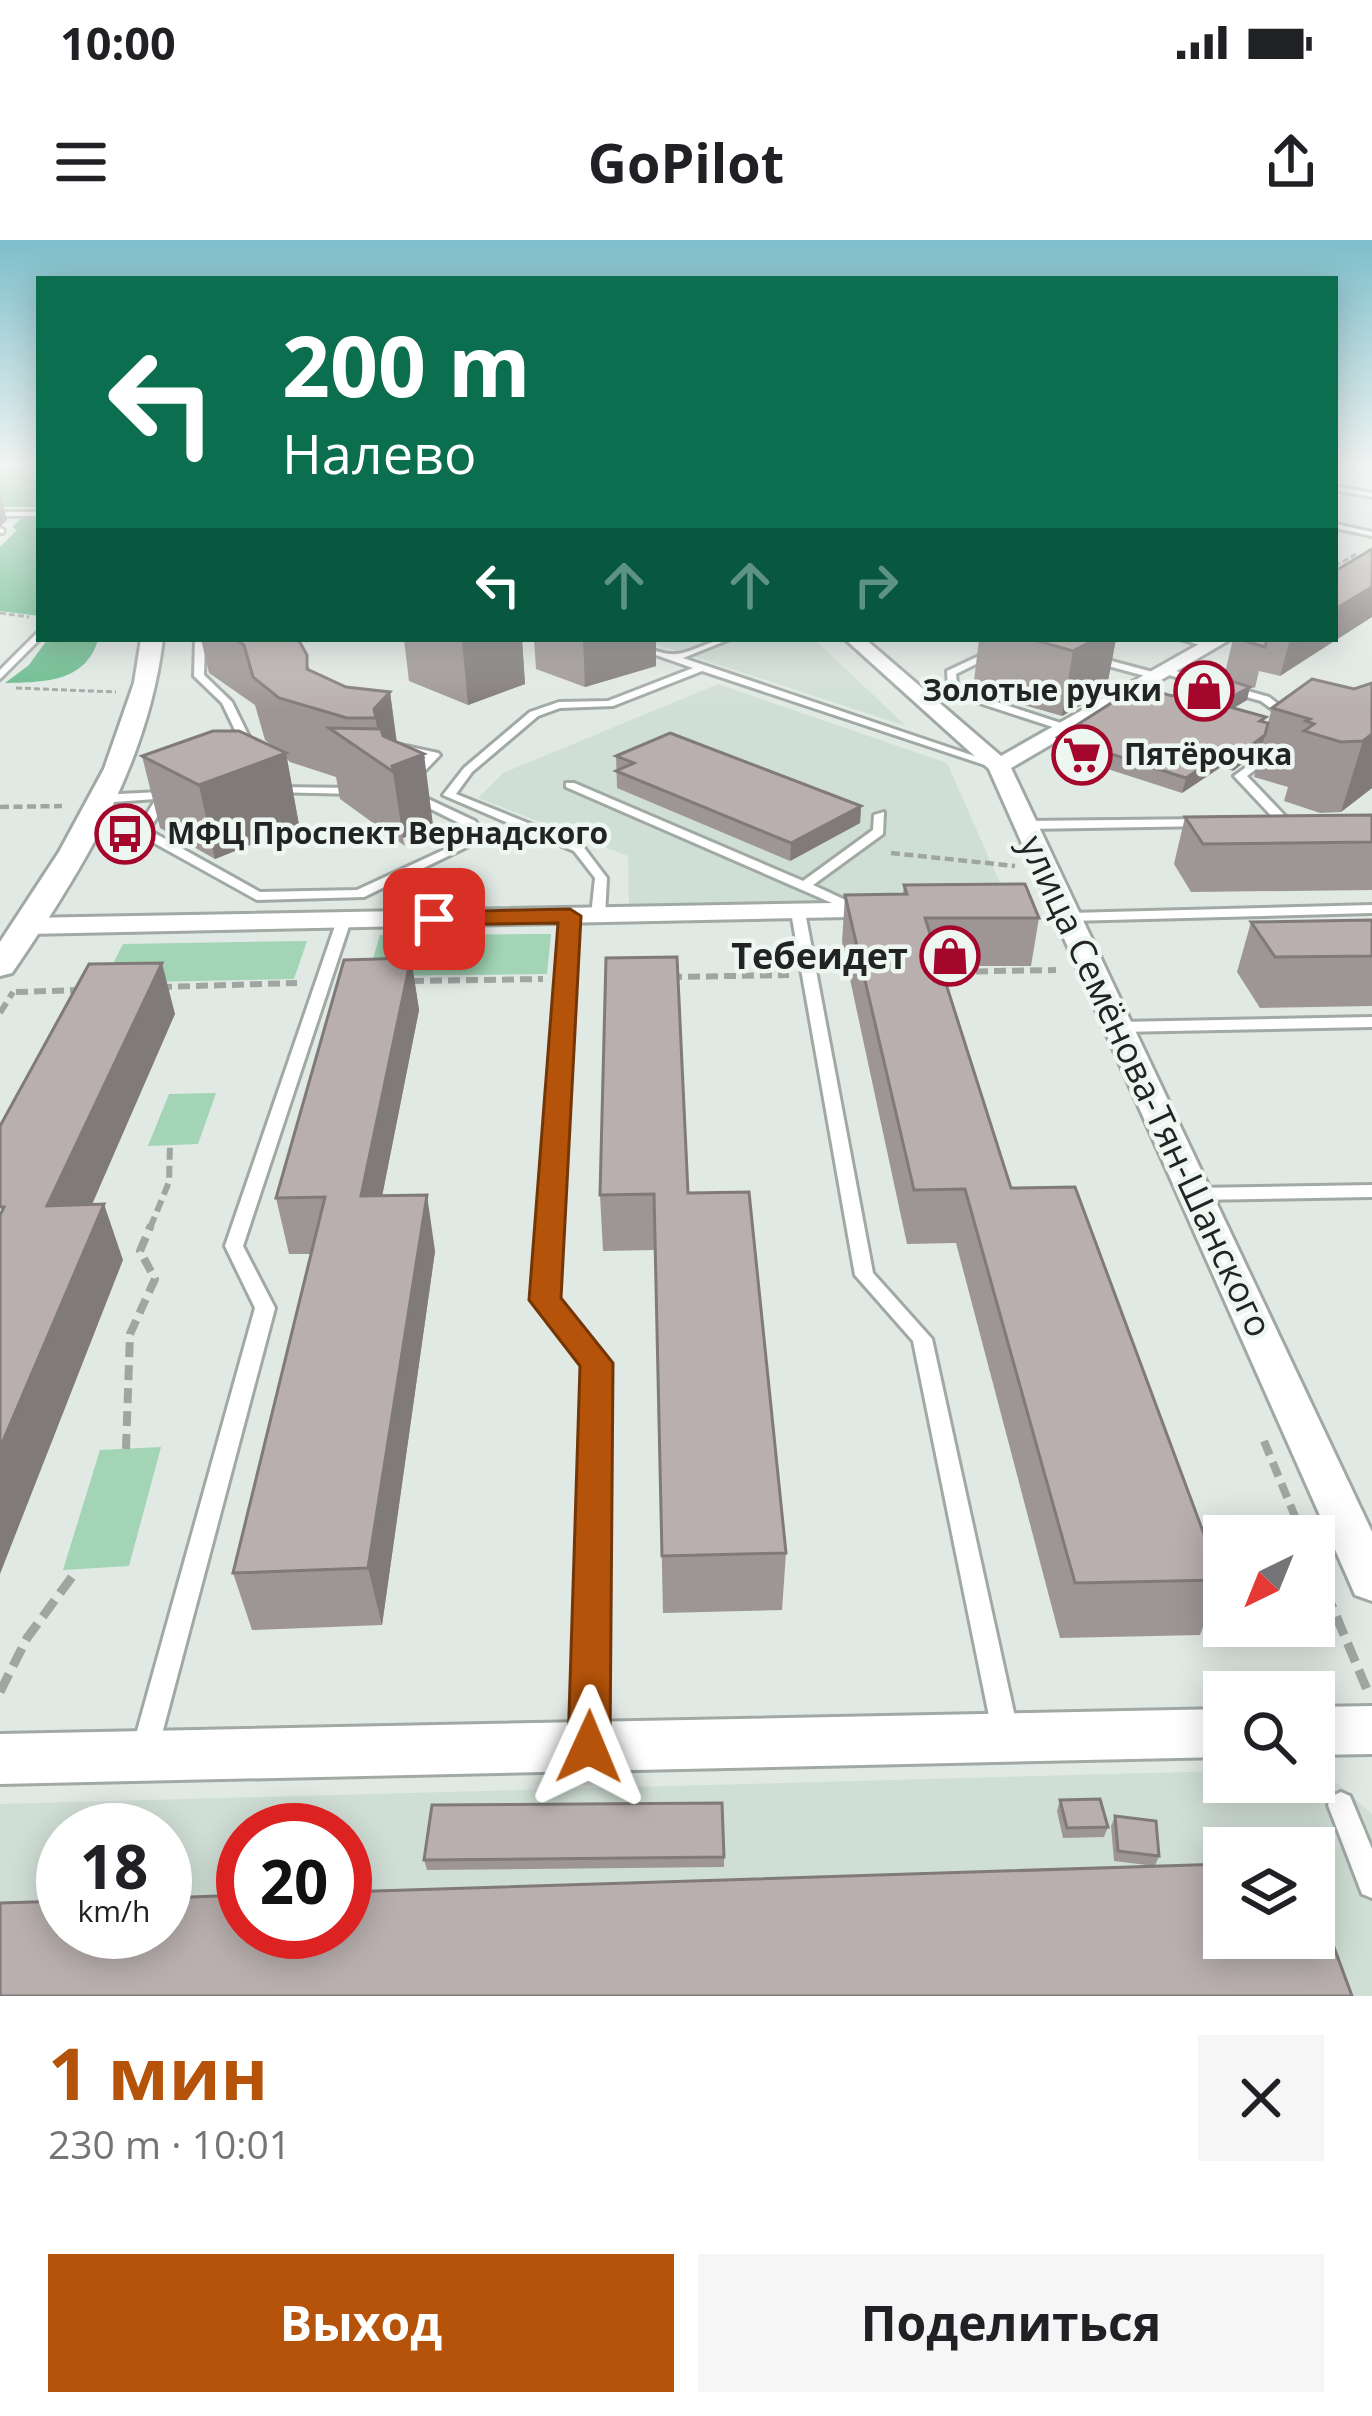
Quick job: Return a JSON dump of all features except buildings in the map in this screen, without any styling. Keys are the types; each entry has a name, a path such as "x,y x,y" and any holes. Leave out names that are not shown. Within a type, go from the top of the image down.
{"street":[{"path":"7,979 27,926 90,802 128,743 141,705 152,642"},
{"name":"улица Семёнова-Тян-Шанского","path":"857,642 999,766 1059,910 1120,1027 1372,1582"},
{"path":"999,766 1216,642"},
{"path":"27,926 584,916 801,899 861,910 928,909"},
{"path":"1335,1731 1372,1730"},
{"path":"0,1759 1203,1733"}],"lane":[{"path":"0,676 36,637"},
{"path":"200,642 199,676 227,702 251,751 235,755"},
{"path":"623,642 999,766"},
{"path":"674,659 717,642"},
{"path":"1004,648 951,673 952,685 974,698 1066,728"},
{"path":"1097,649 1083,656 1264,699 1291,716 1296,733"},
{"path":"589,1747 596,1363 545,1300 566,979 584,916 601,878 578,848 449,795 468,770 534,714 559,705 609,704 702,668"},
{"path":"218,694 232,689"},
{"path":"1282,744 1240,776 1284,822"},
{"path":"187,775 161,795 142,831 257,896 359,894 481,837 471,824 398,791 434,755 431,752 378,745"},
{"path":"570,785 801,899"},
{"path":"267,790 376,791"},
{"path":"90,802 182,794"},
{"path":"801,899 879,831 880,815"},
{"path":"1261,822 1306,821"},
{"path":"1027,825 1214,823"},
{"path":"801,899 864,1275 922,1339 1006,1738"},
{"path":"1059,910 1372,909"},
{"path":"143,1756 265,1309 233,1246 344,920"},
{"path":"1120,1027 1372,1022"},
{"path":"1196,1194 1372,1191"},
{"path":"1341,1805 1372,1884"}],"path":[{"path":"1338,564 1369,547"},
{"path":"0,613 36,618"},
{"path":"0,688 130,693"},
{"path":"0,807 90,802"},
{"path":"857,848 1022,866"},
{"path":"940,972 1056,970"},
{"path":"659,977 800,974"},
{"path":"7,979 85,990"},
{"path":"411,981 566,979"},
{"path":"156,988 322,983"},
{"path":"126,1449 130,1334 155,1279 140,1251 169,1182 170,1145"},
{"path":"0,1692 27,1638 77,1570"},
{"path":"1335,1612 1372,1701"}],"shaded area":[{"path":"648,642 817,642 906,726"},
{"path":"718,684 947,763 1007,899 629,906 628,856 478,798 503,773"},
{"path":"1203,1772 1203,1803 1335,1803 1335,1781 1372,1814 1372,1996 0,1996 0,1804 36,1803 36,1959 192,1959 192,1803 37,1803"}],"green space":[{"path":"0,547 36,547 36,616 0,611"},
{"path":"46,642 97,642 73,672 48,680 5,683 29,665"},
{"path":"551,934 547,974 368,976 380,935"},
{"path":"307,941 294,979 103,983 123,944"},
{"path":"216,1093 198,1144 148,1146 169,1094"},
{"path":"161,1447 129,1566 63,1570 100,1450"}],"place":[{"name":"Золотые ручки","path":"1204,691"},
{"name":"Пятёрочка","path":"1082,755"},
{"name":"МФЦ Проспект Вернадского","path":"125,834"},
{"name":"Тебеидет","path":"950,956"}],"route":[{"path":"434,919 570,916 545,1300 596,1363 589,1747"}]}
